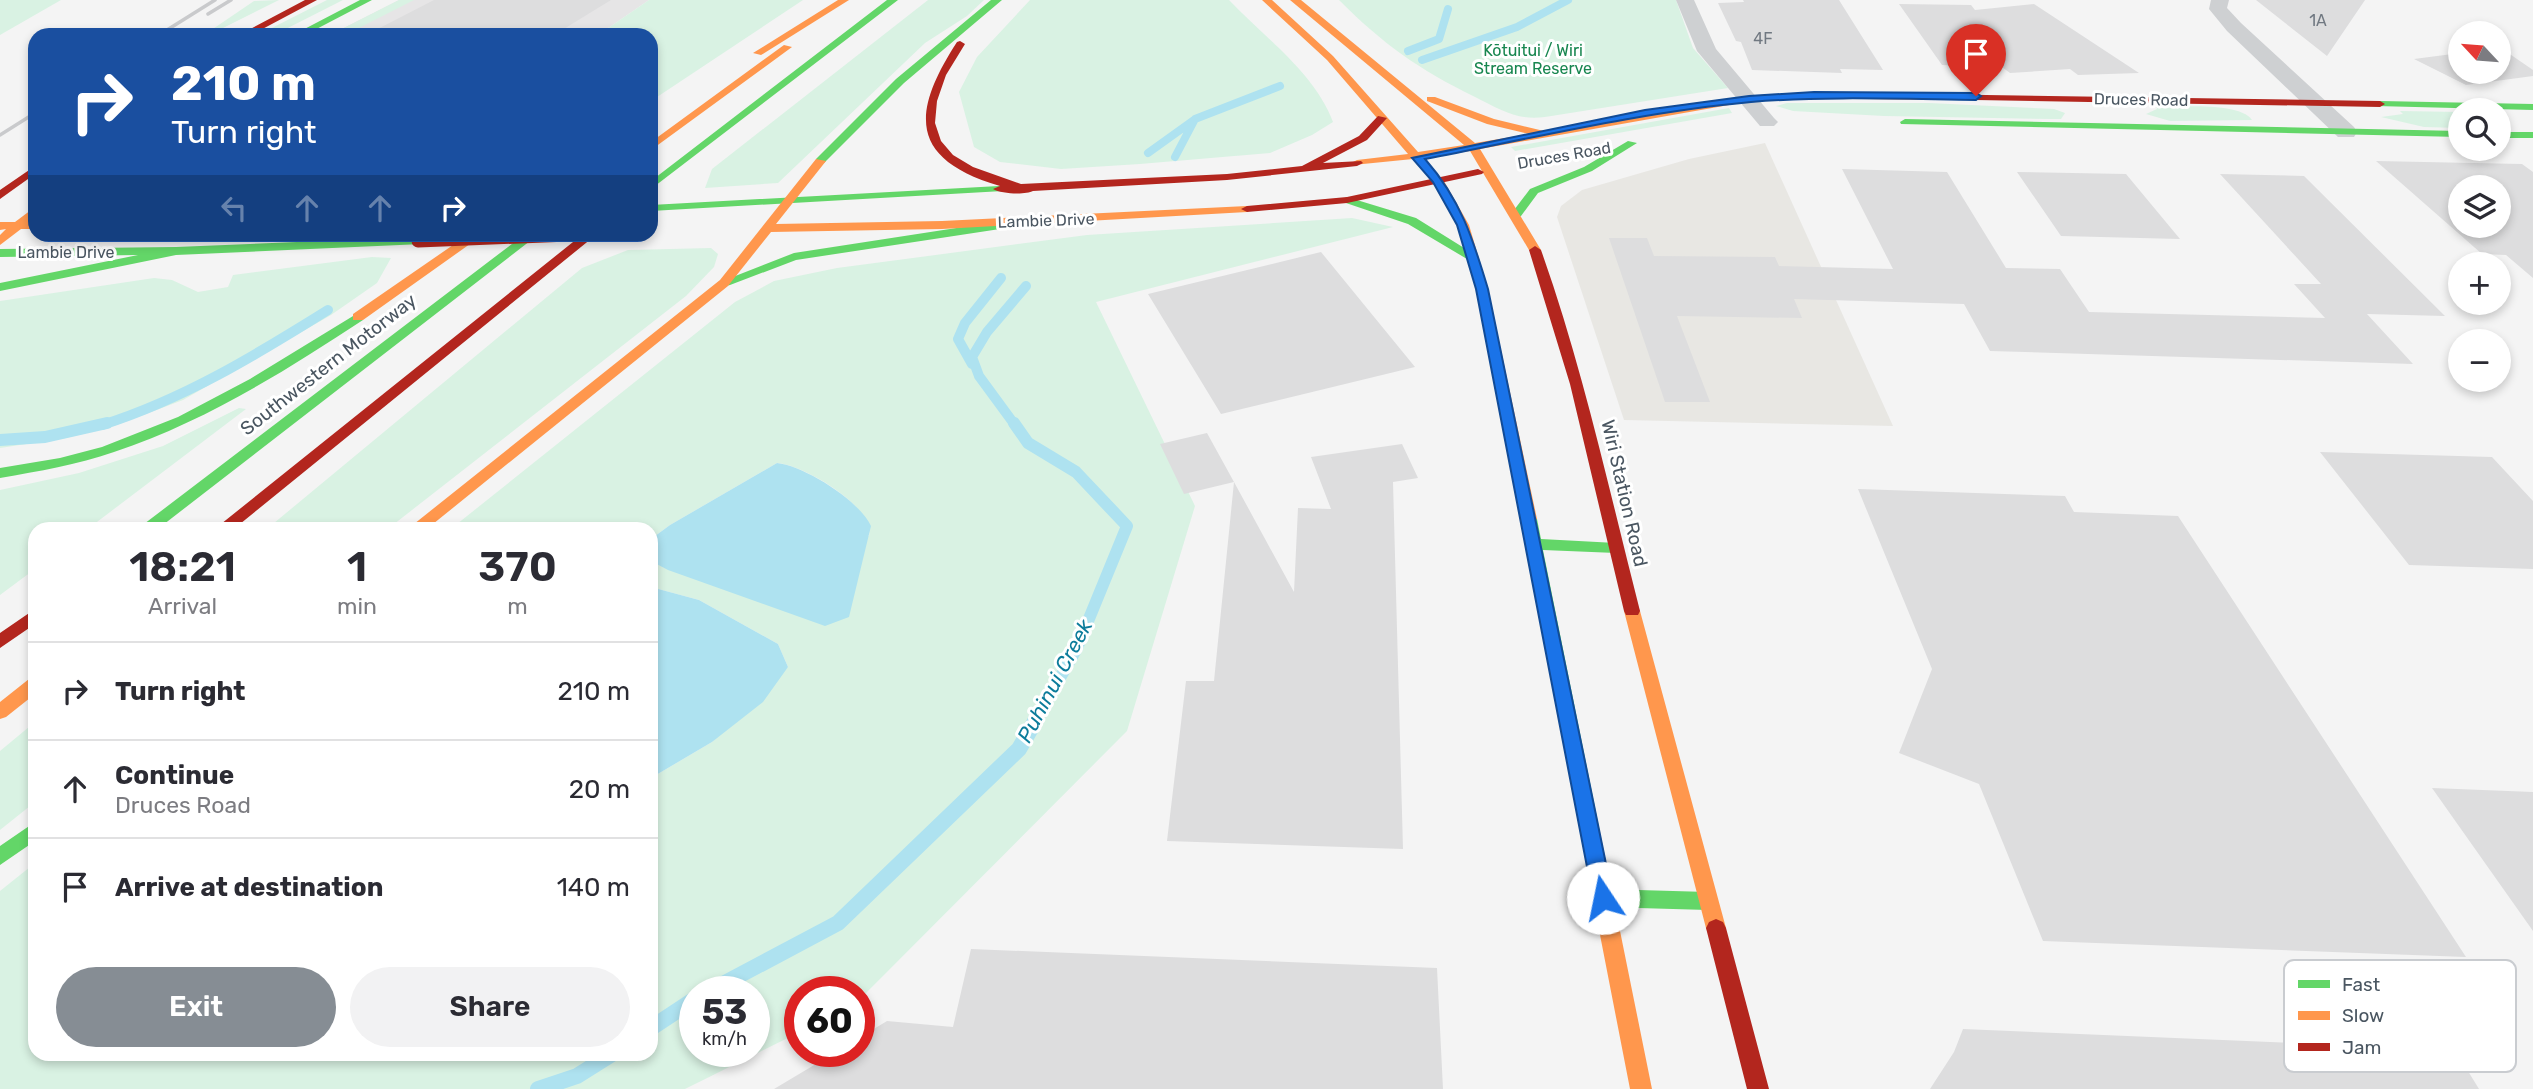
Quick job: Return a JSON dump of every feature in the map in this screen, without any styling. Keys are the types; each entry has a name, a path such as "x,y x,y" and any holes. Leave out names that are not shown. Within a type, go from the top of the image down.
{"main road":[{"path":"258,28 312,0"},
{"path":"340,13 352,0"},
{"path":"311,28 367,0"},
{"path":"719,76 845,0"},
{"path":"658,142 852,0"},
{"path":"658,181 892,0"},
{"path":"426,522 724,283 787,201 849,129 900,81 997,0"},
{"path":"1267,0 1330,58 1418,158 1438,181 1463,225 1482,289 1640,1089"},
{"name":"Wiri Station Road","path":"1300,1 1474,148 1493,169 1532,241 1554,302 1581,398 1616,548 1758,1089"},
{"path":"977,19 935,83 929,103 933,140 947,159 967,172 1028,190"},
{"path":"1403,87 1491,122 1541,132"},
{"name":"Druces Road","path":"1418,158 1541,132 1749,99 1814,95 2533,107"},
{"path":"2098,98 2123,127"},
{"path":"1302,170 1363,138 1382,118"},
{"path":"1743,125 1774,121"},
{"name":"Druces Road","path":"1891,122 2448,134"},
{"path":"2511,135 2533,135"},
{"name":"Druces Road","path":"1517,214 1534,191 1588,169 1638,142 1580,152"},
{"name":"Lambie Drive","path":"658,208 1028,190 1302,170 1418,158"},
{"name":"Lambie Drive","path":"738,229 1166,215 1347,200 1493,169"},
{"path":"0,185 28,173"},
{"path":"0,196 28,174"},
{"path":"1347,200 1384,208 1422,223 1471,256"},
{"path":"0,241 28,217"},
{"path":"724,283 794,257 1028,220"},
{"name":"Lambie Drive","path":"0,226 28,225"},
{"name":"Lambie Drive","path":"0,253 176,251 394,242"},
{"path":"0,474 45,466 121,446 226,401 302,355 466,242"},
{"name":"Southwestern Motorway","path":"157,522 523,242"},
{"path":"233,522 582,242"},
{"path":"0,287 176,251"},
{"path":"1534,544 1616,548"},
{"path":"0,642 28,620"},
{"path":"0,712 28,690"},
{"path":"0,857 28,835"},
{"path":"1603,898 1708,901"}],"street":[{"path":"1685,0 1707,51 1749,99 1774,121"},
{"path":"2220,0 2218,9 2223,16 2346,132"}],"shaded area":[{"path":"399,0 649,0 608,28 344,28"},
{"path":"1765,143 1893,426 1624,420 1557,217 1561,206 1582,190 1689,159"}],"green space":[{"path":"0,0 61,0 0,35"},
{"path":"279,0 223,28 214,28 254,1"},
{"path":"327,0 343,0 288,28 272,28"},
{"path":"399,0 414,0 359,28 344,28"},
{"path":"649,0 803,0 658,96 658,28 608,28"},
{"path":"928,0 984,0 967,16 925,43 778,183 705,188 712,169"},
{"path":"1030,0 1229,0 1287,56 1314,87 1333,122 1312,135 1270,153 1061,169 1000,162 974,147 959,92 977,57"},
{"name":"Kōtuitui / Wiri Stream Reserve","path":"1339,0 1676,0 1693,48 1728,88 1545,117 1517,116 1500,110 1419,66 1386,43"},
{"path":"1787,103 1929,103 2054,109 2065,113 2061,119 1884,116 1793,111 1776,106"},
{"path":"2156,107 2222,108 2245,114 2252,120 2170,121 2146,114 2157,109"},
{"path":"1729,108 1732,113 1515,151 1511,147"},
{"path":"2400,111 2448,112 2448,128 2424,127 2381,117 2403,114"},
{"path":"1352,218 1393,227 1096,302 1195,506 1127,731 875,984 875,976 784,976 784,1040 770,1047 770,976 679,976 679,1067 729,1067 685,1089 0,1089 0,891 28,869 28,1061 658,1061 658,774 712,742 788,667 778,644 699,600 658,589 658,563 869,536 868,524 861,512 835,489 803,471 777,463 658,534 658,522 460,522 735,302 774,281 837,268 1087,235"},
{"path":"711,248 718,254 714,267 686,296 397,522 275,522 582,268 628,250"},
{"path":"372,257 391,258 377,283 331,315 183,400 114,426 66,438 0,448 0,301 154,278 172,280 198,292 228,287 233,275"},
{"path":"239,408 246,409 97,522 28,522 28,574 0,595 0,490 79,473 163,446"},
{"path":"28,728 28,808 0,830 0,751"}],"water":[{"path":"777,463 816,478 856,506 871,526 849,617 825,626 668,570 658,565 658,534"},
{"path":"658,589 699,600 778,644 788,667 763,702 712,742 658,774"}],"building":[{"path":"434,0 611,0 565,28 380,28"},
{"path":"1743,0 1839,0 1883,70 1840,69 1842,73 1752,70 1741,42 1736,41 1718,3 1744,2"},
{"path":"2256,0 2365,0 2327,56"},
{"path":"1899,4 1971,5 1975,10 2034,4 2139,73 2078,75 2070,69 2010,73 2002,67 1942,65"},
{"path":"2448,55 2448,76 2414,59"},
{"path":"2511,55 2533,70 2533,76 2511,79"},
{"path":"2376,161 2522,164 2533,172 2533,278 2511,259 2511,252 2480,252 2464,238 2511,238 2511,175 2448,175 2448,224"},
{"path":"1842,169 1947,172 2006,268 2060,269 2089,312 2325,318 2294,284 2321,284 2220,174 2304,176 2445,316 2367,314 2413,364 1990,351 1964,304 1794,299 1802,318 1677,316 1710,402 1665,402 1609,238 1647,238 1654,256 1775,257 1779,266 1893,269"},
{"path":"2017,172 2126,174 2180,239 2061,236"},
{"path":"1321,252 1415,367 1221,414 1148,294"},
{"path":"1207,433 1234,482 1184,494 1160,444"},
{"path":"1402,444 1418,478 1393,482 1403,849 1167,841 1186,681 1214,681 1234,482 1294,592 1298,508 1331,509 1311,457"},
{"path":"2320,452 2492,457 2533,501 2533,569 2409,565"},
{"path":"1858,489 2065,496 2074,512 2178,516 2466,957 2043,941 1979,784 1899,753 1932,669"},
{"path":"2432,788 2533,792 2533,931"},
{"path":"971,949 1437,968 1443,1089 774,1089 811,1067 875,1067 875,1028 887,1021 953,1027"},
{"path":"1963,1029 2284,1043 2284,1072 2469,1072 2479,1089 1930,1089 1954,1052"}],"waterway":[{"name":"Puhinui Creek","path":"1422,60 1517,27 1568,0"},
{"path":"1408,51 1439,39 1448,9"},
{"name":"Puhinui Creek","path":"1175,157 1195,119 1280,86"},
{"name":"Puhinui Creek","path":"1148,153 1194,120"},
{"name":"Puhinui Creek","path":"972,364 958,339 965,323 1001,278"},
{"name":"Puhinui Creek","path":"1015,425 979,376 972,357 987,332 1026,286"},
{"path":"102,425 191,389 328,310"},
{"path":"0,440 45,437 107,423"},
{"name":"Puhinui Creek","path":"1014,423 1028,443 1076,472 1127,526 1077,648 1036,720"},
{"name":"Puhinui Creek","path":"738,976 838,923 1019,749 1037,718"},
{"name":"Puhinui Creek","path":"658,1023 679,1010"},
{"name":"Puhinui Creek","path":"538,1089 577,1076 601,1061"}],"railway":[{"path":"170,28 215,0"},
{"path":"208,14 231,0"},
{"path":"0,135 28,117"}],"traffic: fast":[{"path":"312,28 367,0"},
{"path":"658,181 893,0"},
{"path":"820,161 900,81 997,0"},
{"path":"2380,104 2533,107"},
{"path":"1905,122 2448,134"},
{"path":"2511,135 2533,135"},
{"path":"1517,214 1534,191 1588,169 1632,143"},
{"path":"658,208 999,189"},
{"path":"1347,200 1412,221 1471,256"},
{"path":"726,282 794,257 1028,221"},
{"path":"0,253 176,251 394,242"},
{"path":"157,522 523,242"},
{"path":"0,287 176,251"},
{"path":"0,473 68,461 107,450 183,420 255,382 358,317"},
{"path":"1529,519 1590,832"},
{"path":"1534,544 1616,548"},
{"path":"0,857 28,835"},
{"path":"1603,898 1708,901"}],"traffic: slow":[{"path":"758,53 844,0"},
{"path":"1267,0 1330,58 1438,181 1463,225 1482,289 1529,519"},
{"path":"1295,0 1474,148 1535,250"},
{"path":"658,142 787,47"},
{"path":"1357,163 1455,150 1648,114 1746,99 1812,95 1922,97"},
{"path":"1431,99 1491,122 1541,133"},
{"path":"426,522 724,283 820,161"},
{"path":"769,228 942,225 1247,209"},
{"path":"0,241 28,217"},
{"path":"0,226 28,225"},
{"path":"358,317 466,242"},
{"path":"1632,611 1716,928"},
{"path":"0,712 28,690"},
{"path":"1590,832 1641,1089"}],"traffic: jam":[{"path":"258,28 312,0"},
{"path":"960,44 941,75 931,101 930,123 936,141 949,157 969,170 1028,190"},
{"path":"1922,97 2380,104"},
{"path":"1302,170 1363,138 1382,118"},
{"path":"999,189 1227,177 1357,163"},
{"path":"1247,209 1347,200 1478,172"},
{"path":"0,196 28,174"},
{"path":"233,522 581,242"},
{"path":"1535,250 1564,339 1632,611"},
{"path":"0,642 28,620"},
{"path":"1716,928 1758,1089"}],"route":[{"path":"1603,898 1482,289 1463,225 1438,181 1418,158 1541,132 1749,99 1814,95 1976,96"}]}
